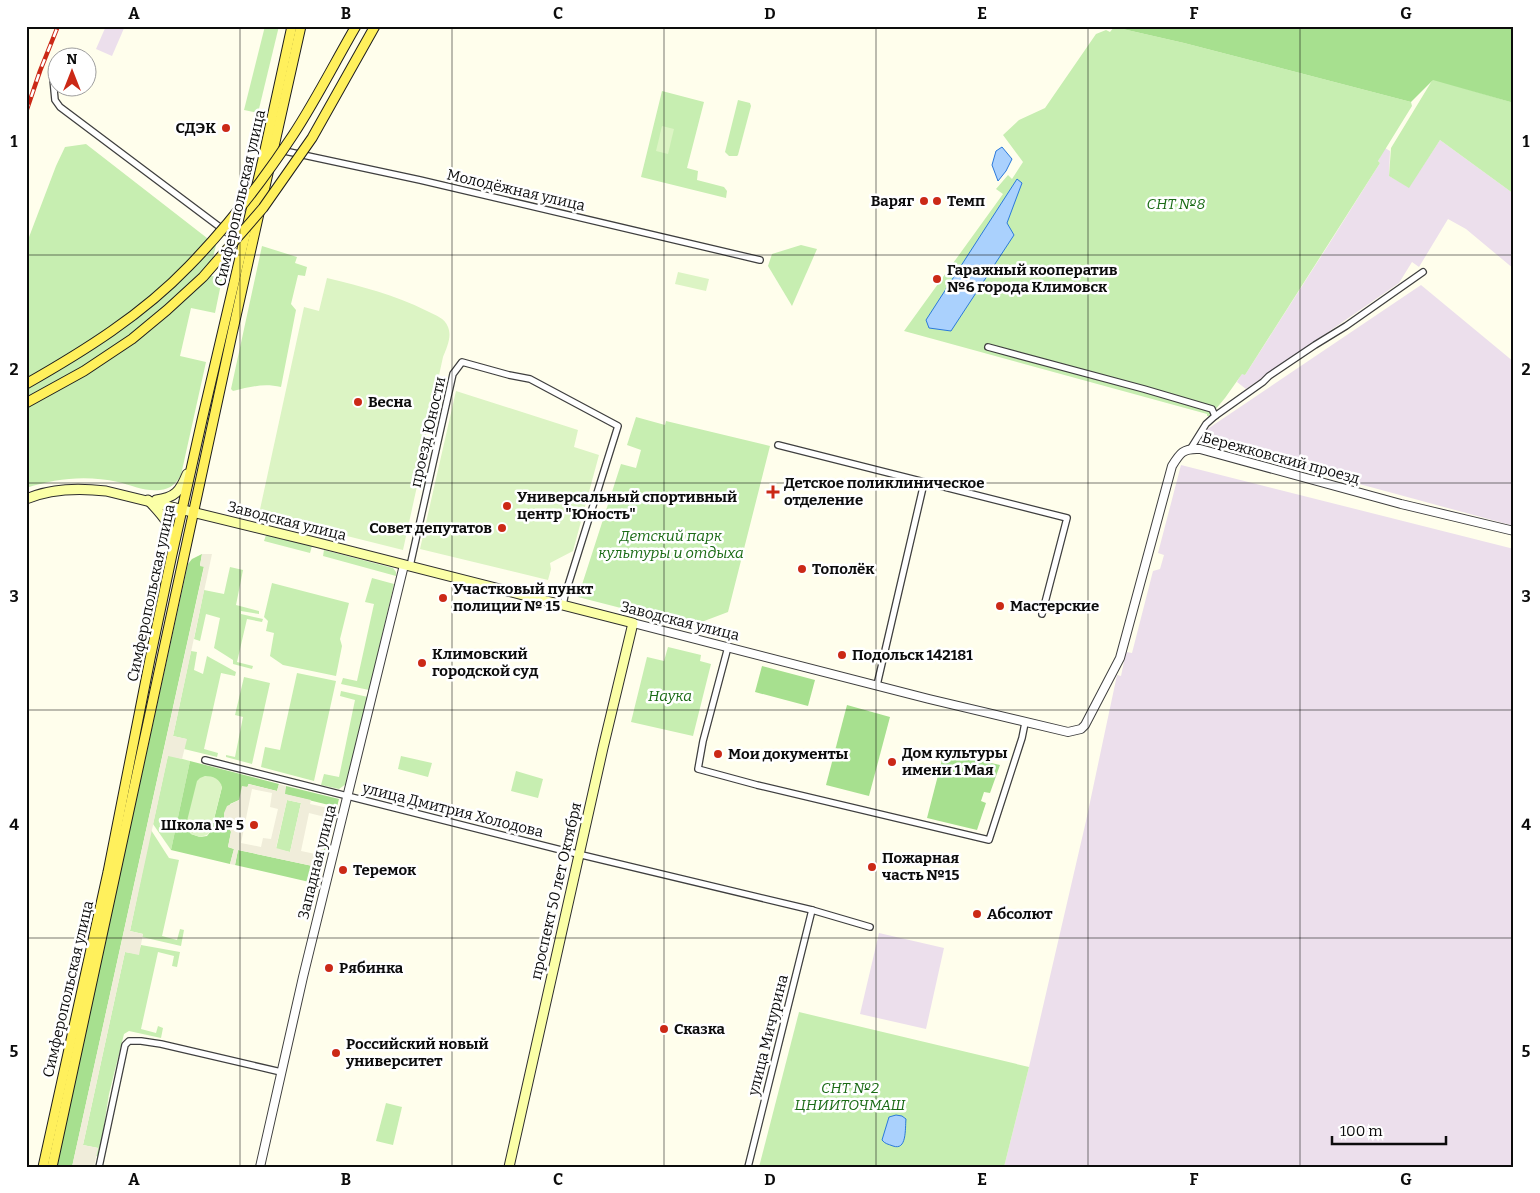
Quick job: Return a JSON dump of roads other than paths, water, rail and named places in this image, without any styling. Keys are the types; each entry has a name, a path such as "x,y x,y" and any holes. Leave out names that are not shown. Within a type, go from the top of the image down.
{"main road":[{"name":"Симферопольская улица","path":"52,1167 194,512 270,148 292,26"},
{"name":"Симферопольская улица","path":"43,1167 108,872 148,669 202,420 244,240 301,26"},
{"path":"26,384 75,356 121,324 156,297 189,267 248,199 294,134 356,26"},
{"path":"26,404 84,371 132,339 203,278 262,208 306,145 375,26"},
{"path":"148,500 168,498 177,491 183,485 196,453"},
{"name":"Заводская улица","path":"26,498 58,490 85,488 106,491 633,623"},
{"path":"148,500 166,519 172,537 172,559"},
{"name":"проспект 50 лет Октября","path":"509,1167 578,854 633,623"}],"street":[{"path":"55,98 60,107 229,234 237,239 244,240"},
{"name":"Молодёжная улица","path":"270,148 420,180 760,260"},
{"path":"1191,448 1206,424 1215,416 1269,376 1346,326 1423,272"},
{"path":"988,347 1212,409 1215,416"},
{"name":"проезд Юности","path":"407,565 453,374 462,362 530,379 618,426 563,605"},
{"path":"778,444 924,483 1067,518 1042,614"},
{"name":"Бережковский проезд","path":"1123,647 1172,466 1180,454 1191,448 1514,532"},
{"path":"876,685 924,483"},
{"name":"Западная улица","path":"260,1167 347,797 407,565"},
{"name":"Заводская улица","path":"633,623 1025,723 1068,732 1081,729 1085,725 1120,658 1123,647"},
{"path":"728,647 703,741 698,769 757,785 989,840 1022,738 1025,723"},
{"name":"улица Дмитрия Холодова","path":"205,760 347,797 812,910 870,926"},
{"name":"улица Мичурина","path":"748,1167 812,910"},
{"path":"100,1167 125,1045 129,1041 161,1044 282,1072"}],"water":[{"path":"1002,147 1012,159 998,181 992,165 996,151"},
{"path":"1017,179 1022,183 1007,223 1014,235 951,331 929,328 926,320"},
{"path":"896,1115 906,1119 903,1142 898,1147 887,1144 882,1140 889,1117"}],"railway":[{"path":"26,112 58,26"}],"place":[{"name":"СДЭК","path":"226,128"},
{"name":"Варяг","path":"924,201"},
{"name":"Темп","path":"937,201"},
{"name":"Гаражный кооператив №6 города Климовск","path":"937,279"},
{"name":"Весна","path":"358,402"},
{"name":"Детское поликлиническое отделение","path":"773,492"},
{"name":"Универсальный спортивный центр \"Юность\"","path":"507,506"},
{"name":"Совет депутатов","path":"502,528"},
{"name":"Тополёк","path":"802,569"},
{"name":"Участковый пункт полиции № 15","path":"443,598"},
{"name":"Мастерские","path":"1000,606"},
{"name":"Подольск 142181","path":"842,655"},
{"name":"Климовский городской суд","path":"422,663"},
{"name":"Мои документы","path":"718,754"},
{"name":"Дом культуры имени 1 Мая","path":"892,762"},
{"name":"Школа № 5","path":"254,825"},
{"name":"Пожарная часть №15","path":"872,867"},
{"name":"Теремок","path":"343,870"},
{"name":"Абсолют","path":"977,914"},
{"name":"Рябинка","path":"329,968"},
{"name":"Сказка","path":"664,1029"},
{"name":"Российский новый университет","path":"336,1053"}],"park label":[{"name":"СНТ №8","path":"1176,204"},
{"name":"Детский парк культуры и отдыха","path":"671,544"},
{"name":"Наука","path":"670,696"},
{"name":"СНТ №2 ЦНИИТОЧМАШ","path":"850,1096"}]}
